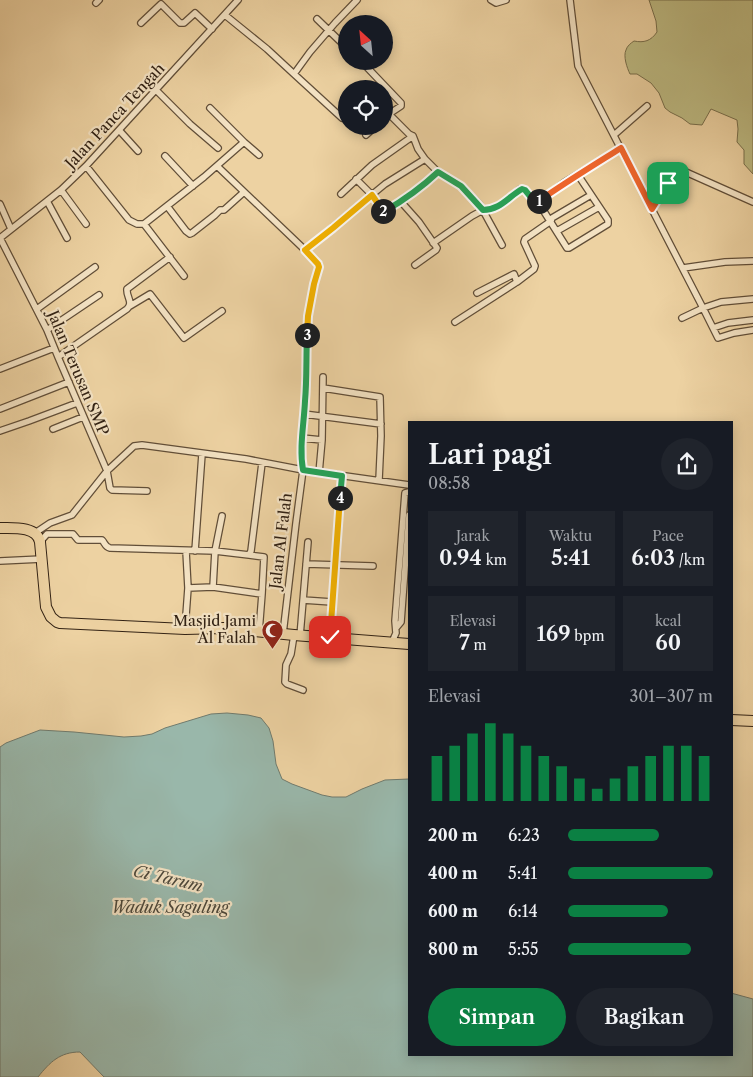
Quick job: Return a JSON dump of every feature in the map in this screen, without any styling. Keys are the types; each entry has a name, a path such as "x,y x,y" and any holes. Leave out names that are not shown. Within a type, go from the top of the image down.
{"highway":[{"path":"0,528 31,530 38,538 42,559 46,607 57,622 185,629 224,628 408,644"},
{"path":"733,720 753,721"}],"street":[{"name":"Jalan Panca Tengah","path":"0,238 61,190 86,166 238,0"},
{"path":"294,74 310,52 357,0"},
{"path":"491,0 496,3 506,0"},
{"path":"570,0 578,66 718,338 753,330"},
{"path":"141,24 159,2 180,23 184,23 195,13 212,29"},
{"path":"225,15 273,54 338,114"},
{"path":"317,19 338,38"},
{"path":"370,70 380,80"},
{"path":"156,90 190,124 218,148"},
{"path":"393,94 402,105 393,111"},
{"path":"614,135 647,106"},
{"path":"210,108 259,155"},
{"path":"393,118 413,136 418,149 425,159 438,172 461,186 483,210 502,245"},
{"path":"119,130 138,152"},
{"path":"341,194 372,165 413,136"},
{"path":"86,166 129,220 137,224 144,224 193,186 244,142"},
{"path":"538,202 565,182 621,148"},
{"path":"165,156 193,186"},
{"path":"305,250 386,184 425,159"},
{"name":"Jalan Al Falah","path":"217,166 305,250 319,267 315,276 308,316 301,460 303,470 283,634"},
{"path":"652,209 675,172 679,170 753,202"},
{"path":"356,179 372,195 380,208 385,211 402,201 438,172"},
{"path":"433,243 456,226 483,210 494,208 522,189 525,190 532,200 538,202 566,247 569,248 609,223 578,175"},
{"path":"61,190 86,224"},
{"path":"167,206 186,230 192,234 244,192"},
{"path":"455,322 534,269 535,266 524,240 552,218 591,195"},
{"path":"47,201 67,238"},
{"path":"402,201 437,248 415,265"},
{"path":"0,204 12,229"},
{"path":"557,232 599,207"},
{"path":"144,224 184,276"},
{"name":"Jalan Terusan SMP","path":"0,238 38,309 107,470 110,489 147,491"},
{"path":"130,306 131,302 126,292 127,289 170,257"},
{"path":"683,268 725,262 753,261"},
{"path":"38,309 95,267"},
{"path":"476,293 514,274 517,282"},
{"path":"58,358 130,306 150,294 184,338 222,311"},
{"path":"47,330 99,295"},
{"path":"682,318 721,302 753,299"},
{"path":"713,328 728,323 753,320"},
{"path":"0,369 54,348"},
{"path":"319,473 322,440 323,377"},
{"path":"0,409 69,382"},
{"path":"323,388 380,397 379,480"},
{"path":"0,431 77,403"},
{"path":"304,414 381,424"},
{"path":"54,429 83,417"},
{"path":"302,438 322,440"},
{"path":"38,538 50,523 72,514 107,470 134,446 142,445 246,459 319,473 408,485"},
{"path":"195,551 202,454"},
{"path":"249,555 262,463"},
{"path":"330,637 342,476"},
{"path":"392,642 398,623 405,493 408,492"},
{"path":"213,587 215,552 222,516"},
{"path":"402,560 408,521"},
{"path":"38,538 47,534 73,534 78,540 102,540 107,548 215,552 264,557 259,632"},
{"path":"303,690 285,682 286,665 297,635 303,600 308,542"},
{"path":"185,629 188,588 186,551"},
{"path":"0,560 42,559"},
{"path":"306,564 373,566"},
{"path":"188,588 213,587 262,594"},
{"path":"303,600 332,602"}],"shaded area":[{"path":"649,0 753,0 753,174 744,164 744,150 737,142 737,120 711,109 702,125 690,124 665,108 659,93 651,83 637,74 630,74 625,59 627,47 634,41 641,42 650,39 657,32 656,21"}],"water":[{"name":"Waduk Saguling","path":"227,713 261,718 269,728 276,764 282,779 322,795 346,797 385,780 408,779 408,1056 733,1056 733,994 753,999 753,1077 104,1077 80,1052 73,1052 56,1059 38,1077 0,1077 0,747 40,730 124,737 141,736 211,714"}],"place":[{"name":"Masjid Jami Al Falah","path":"272,649"}],"route":[{"path":"330,637 342,476 303,470 301,460 308,316 315,276 319,267 305,250 372,195 380,208 385,211 402,201 438,172 461,186 483,210 494,208 522,189 525,190 532,200 538,202 565,182 621,148 652,209 668,183"}],"water label":[{"name":"Ci Tarum","path":"168,878"}]}
